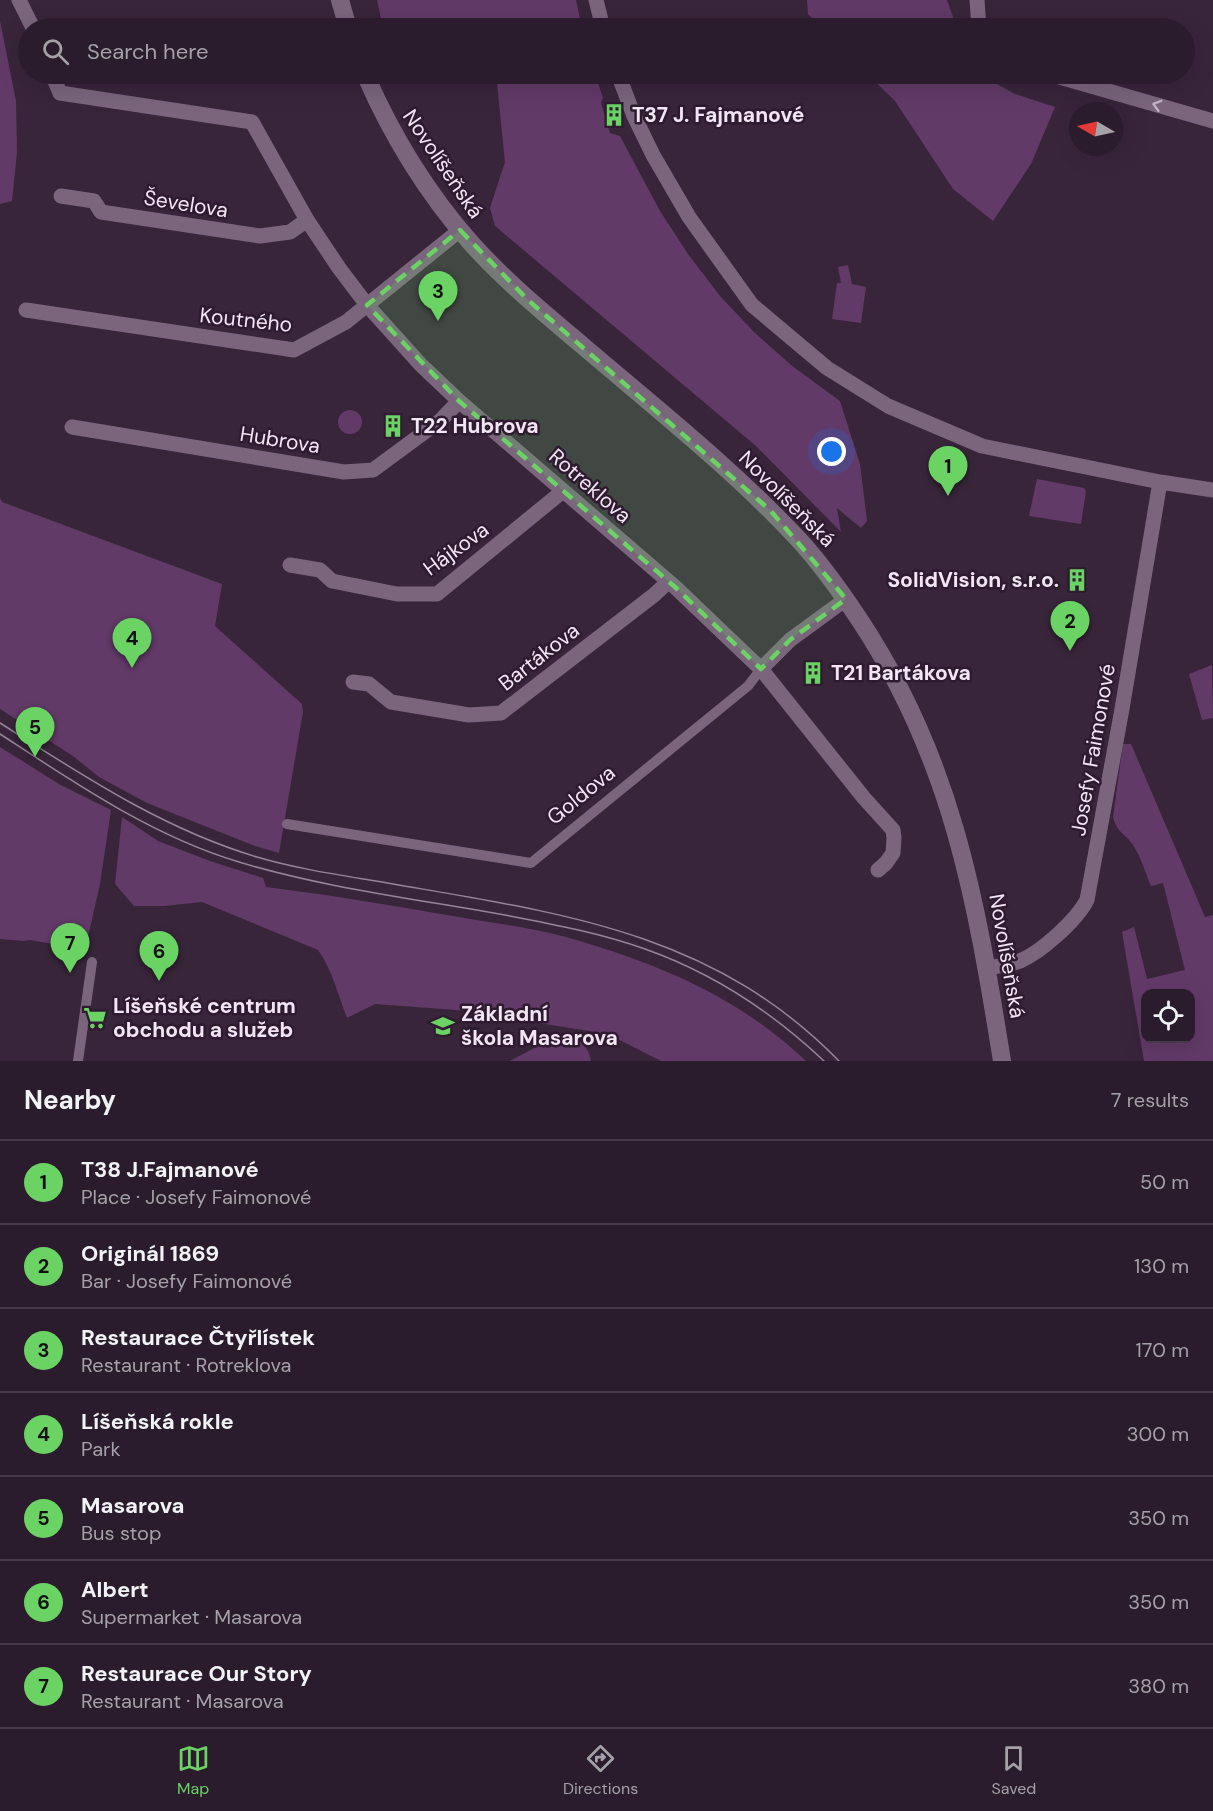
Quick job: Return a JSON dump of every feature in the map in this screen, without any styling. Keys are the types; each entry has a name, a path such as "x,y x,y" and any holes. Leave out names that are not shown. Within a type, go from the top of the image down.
{"street":[{"path":"19,0 28,18"},
{"path":"340,0 345,18"},
{"path":"596,0 600,18"},
{"path":"977,0 978,18"},
{"name":"Rotreklova","path":"56,84 60,93 252,122 307,220 339,268 367,305 421,365 459,401 668,582 761,669 864,798 893,830 893,853 878,870"},
{"name":"Novolíšeňská","path":"369,84 389,128 402,149 426,187 460,230 528,300 710,454 770,510 817,560 872,638 900,687 930,754 952,813 975,906 1002,1061"},
{"path":"622,84 653,155 689,217 739,288 752,305 827,368 888,406 982,446 1160,482 1213,490"},
{"path":"1084,84 1213,121"},
{"name":"Ševelova","path":"61,196 94,201 101,212 260,236 290,232 307,220"},
{"name":"Koutného","path":"26,310 294,350 346,322 460,230"},
{"name":"Hubrova","path":"72,427 344,472 373,470 441,420 459,401"},
{"name":"Josefy Faimonové","path":"987,968 1014,963 1026,958 1074,919 1087,900 1160,482"},
{"name":"Hájkova","path":"290,565 320,570 332,581 397,594 437,594 563,491"},
{"name":"Bartákova","path":"353,682 369,684 391,702 469,715 501,713 668,582"},
{"name":"Goldova","path":"287,824 531,863 748,686 761,669 790,640 846,599"},
{"path":"78,1061 92,962"}],"highlighted area":[{"path":"460,230 528,300 770,510 846,599 790,640 761,669 675,587 459,401 367,305"}],"shaded area":[{"path":"377,0 576,0 580,18 381,18"},
{"path":"807,0 947,0 953,18 812,18 808,14"},
{"path":"0,21 16,101 17,152 12,201 0,204"},
{"path":"497,84 598,84 603,98 601,103 610,133 620,136 660,211 688,254 720,296 754,332 791,365 840,401 860,464 867,521 861,528 837,508 841,532 756,446 495,226 490,208 505,162"},
{"path":"877,84 997,84 1015,94 1055,107 1031,164 993,221 953,189 895,101"},
{"path":"848,265 852,284 866,287 861,323 832,319 837,283 841,283 838,267"},
{"path":"350,410 355,411 361,417 361,427 355,433 350,434 345,433 339,427 338,422 339,417 345,411"},
{"path":"1037,479 1084,488 1086,491 1081,524 1029,516"},
{"path":"0,498 2,502 222,584 215,626 302,704 303,712 279,853 255,846 147,803 99,777 73,756 0,709"},
{"path":"1212,665 1213,718 1202,720 1189,674"},
{"path":"1123,744 1131,744 1205,917 1213,915 1213,1061 1144,1061 1122,932 1134,927 1147,979 1185,970 1163,883 1151,886 1136,850 1113,817"},
{"path":"0,747 59,784 111,810 100,884 85,950 30,940 0,939"},
{"path":"122,817 158,841 263,878 266,887 537,930 628,957 661,969 722,999 751,1017 806,1061 661,1061 608,1034 456,1010 375,1004 347,1018 331,974 318,950 202,902 134,906 115,884"},
{"path":"567,1035 583,1044 591,1061 510,1061 551,1039"}],"tram line":[{"path":"0,723 156,816 189,832 257,857 307,869 516,906 575,919 632,935 687,956 740,983 791,1018 839,1061"},
{"path":"0,734 115,807 176,838 239,862 337,886 576,929 645,949 718,982 784,1026 824,1061"}],"place":[{"name":"T37 J. Fajmanové","path":"614,115"},
{"name":"Restaurace Čtyřlístek","path":"438,321"},
{"name":"T22 Hubrova","path":"393,426"},
{"name":"T38 J.Fajmanové","path":"948,496"},
{"name":"SolidVision, s.r.o.","path":"1077,580"},
{"name":"Originál 1869","path":"1070,651"},
{"name":"Líšeňská rokle","path":"132,668"},
{"name":"T21 Bartákova","path":"813,673"},
{"name":"Masarova","path":"35,757"},
{"name":"Restaurace Our Story","path":"70,973"},
{"name":"Albert","path":"159,981"},
{"name":"Líšeňské centrum obchodu a služeb","path":"95,1018"},
{"name":"Základní škola Masarova","path":"443,1026"}]}
